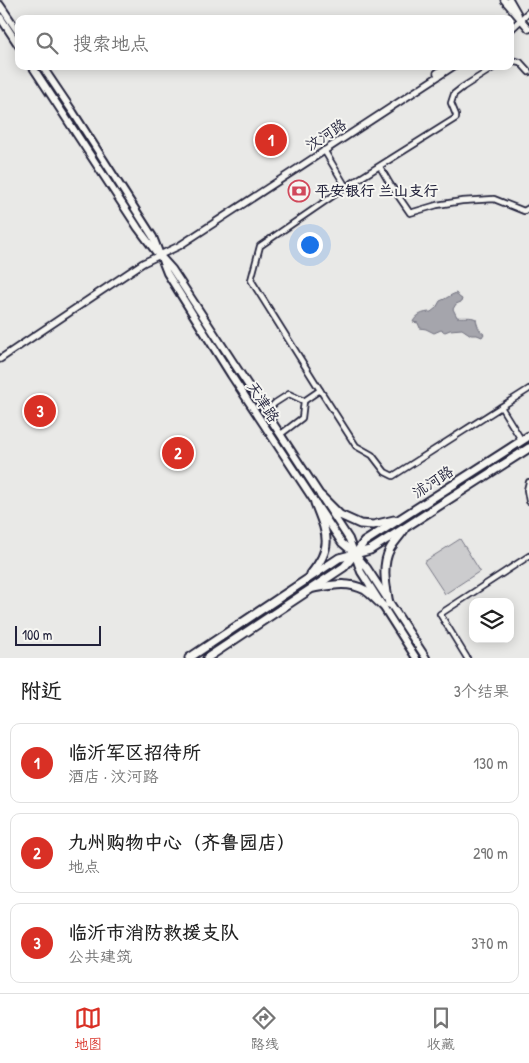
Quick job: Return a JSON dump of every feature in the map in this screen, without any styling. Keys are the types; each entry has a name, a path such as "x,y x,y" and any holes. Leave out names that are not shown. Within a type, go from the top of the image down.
{"main road":[{"path":"1,0 2,14 15,29"},
{"path":"0,5 2,14 15,38"},
{"name":"天津路","path":"35,70 138,228 172,269 350,538 361,572 426,658"},
{"name":"天津路","path":"45,70 153,238 167,273 231,375 342,543 355,554"},
{"name":"沭河路","path":"207,658 344,566 364,542 529,436"},
{"name":"沭河路","path":"190,658 338,558 370,550 529,448"},
{"path":"321,496 340,515 360,524 373,525 402,518"},
{"path":"305,581 319,564 326,546 326,532 315,503"},
{"path":"386,605 386,562 390,550 406,526"},
{"path":"311,589 338,584 350,584 366,590 386,605"},
{"name":"天津路","path":"386,605 416,658"}],"street":[{"path":"504,0 529,29"},
{"path":"510,0 529,34"},
{"path":"514,22 529,14"},
{"path":"514,26 521,19"},
{"path":"514,61 520,62 529,72"},
{"name":"汶河路","path":"160,256 176,243 441,70"},
{"name":"汶河路","path":"0,360 448,70"},
{"path":"490,70 454,94 451,103 456,118 346,188 260,246 251,280 356,446 372,455 385,472 393,476 529,389"},
{"path":"324,150 346,188"},
{"path":"380,167 410,213 462,200 494,199 524,211 529,208"},
{"path":"281,434 302,418 304,401 320,390"},
{"path":"266,412 275,403 289,394 304,401"},
{"path":"501,407 522,441"},
{"path":"529,482 527,490 529,501"},
{"path":"459,658 466,656 440,614 529,556"}],"shaded area":[{"path":"456,293 462,299 453,309 457,317 476,319 478,328 484,334 482,337 471,335 462,329 445,332 441,330 434,333 420,328 418,323 413,322 423,313 431,312 440,301"},
{"path":"460,539 480,571 445,594 424,562"}],"place":[{"name":"临沂军区招待所","path":"271,140"},
{"name":"平安银行 兰山支行","path":"299,191"},
{"name":"临沂市消防救援支队","path":"40,411"},
{"name":"九州购物中心（齐鲁园店）","path":"178,453"}]}
